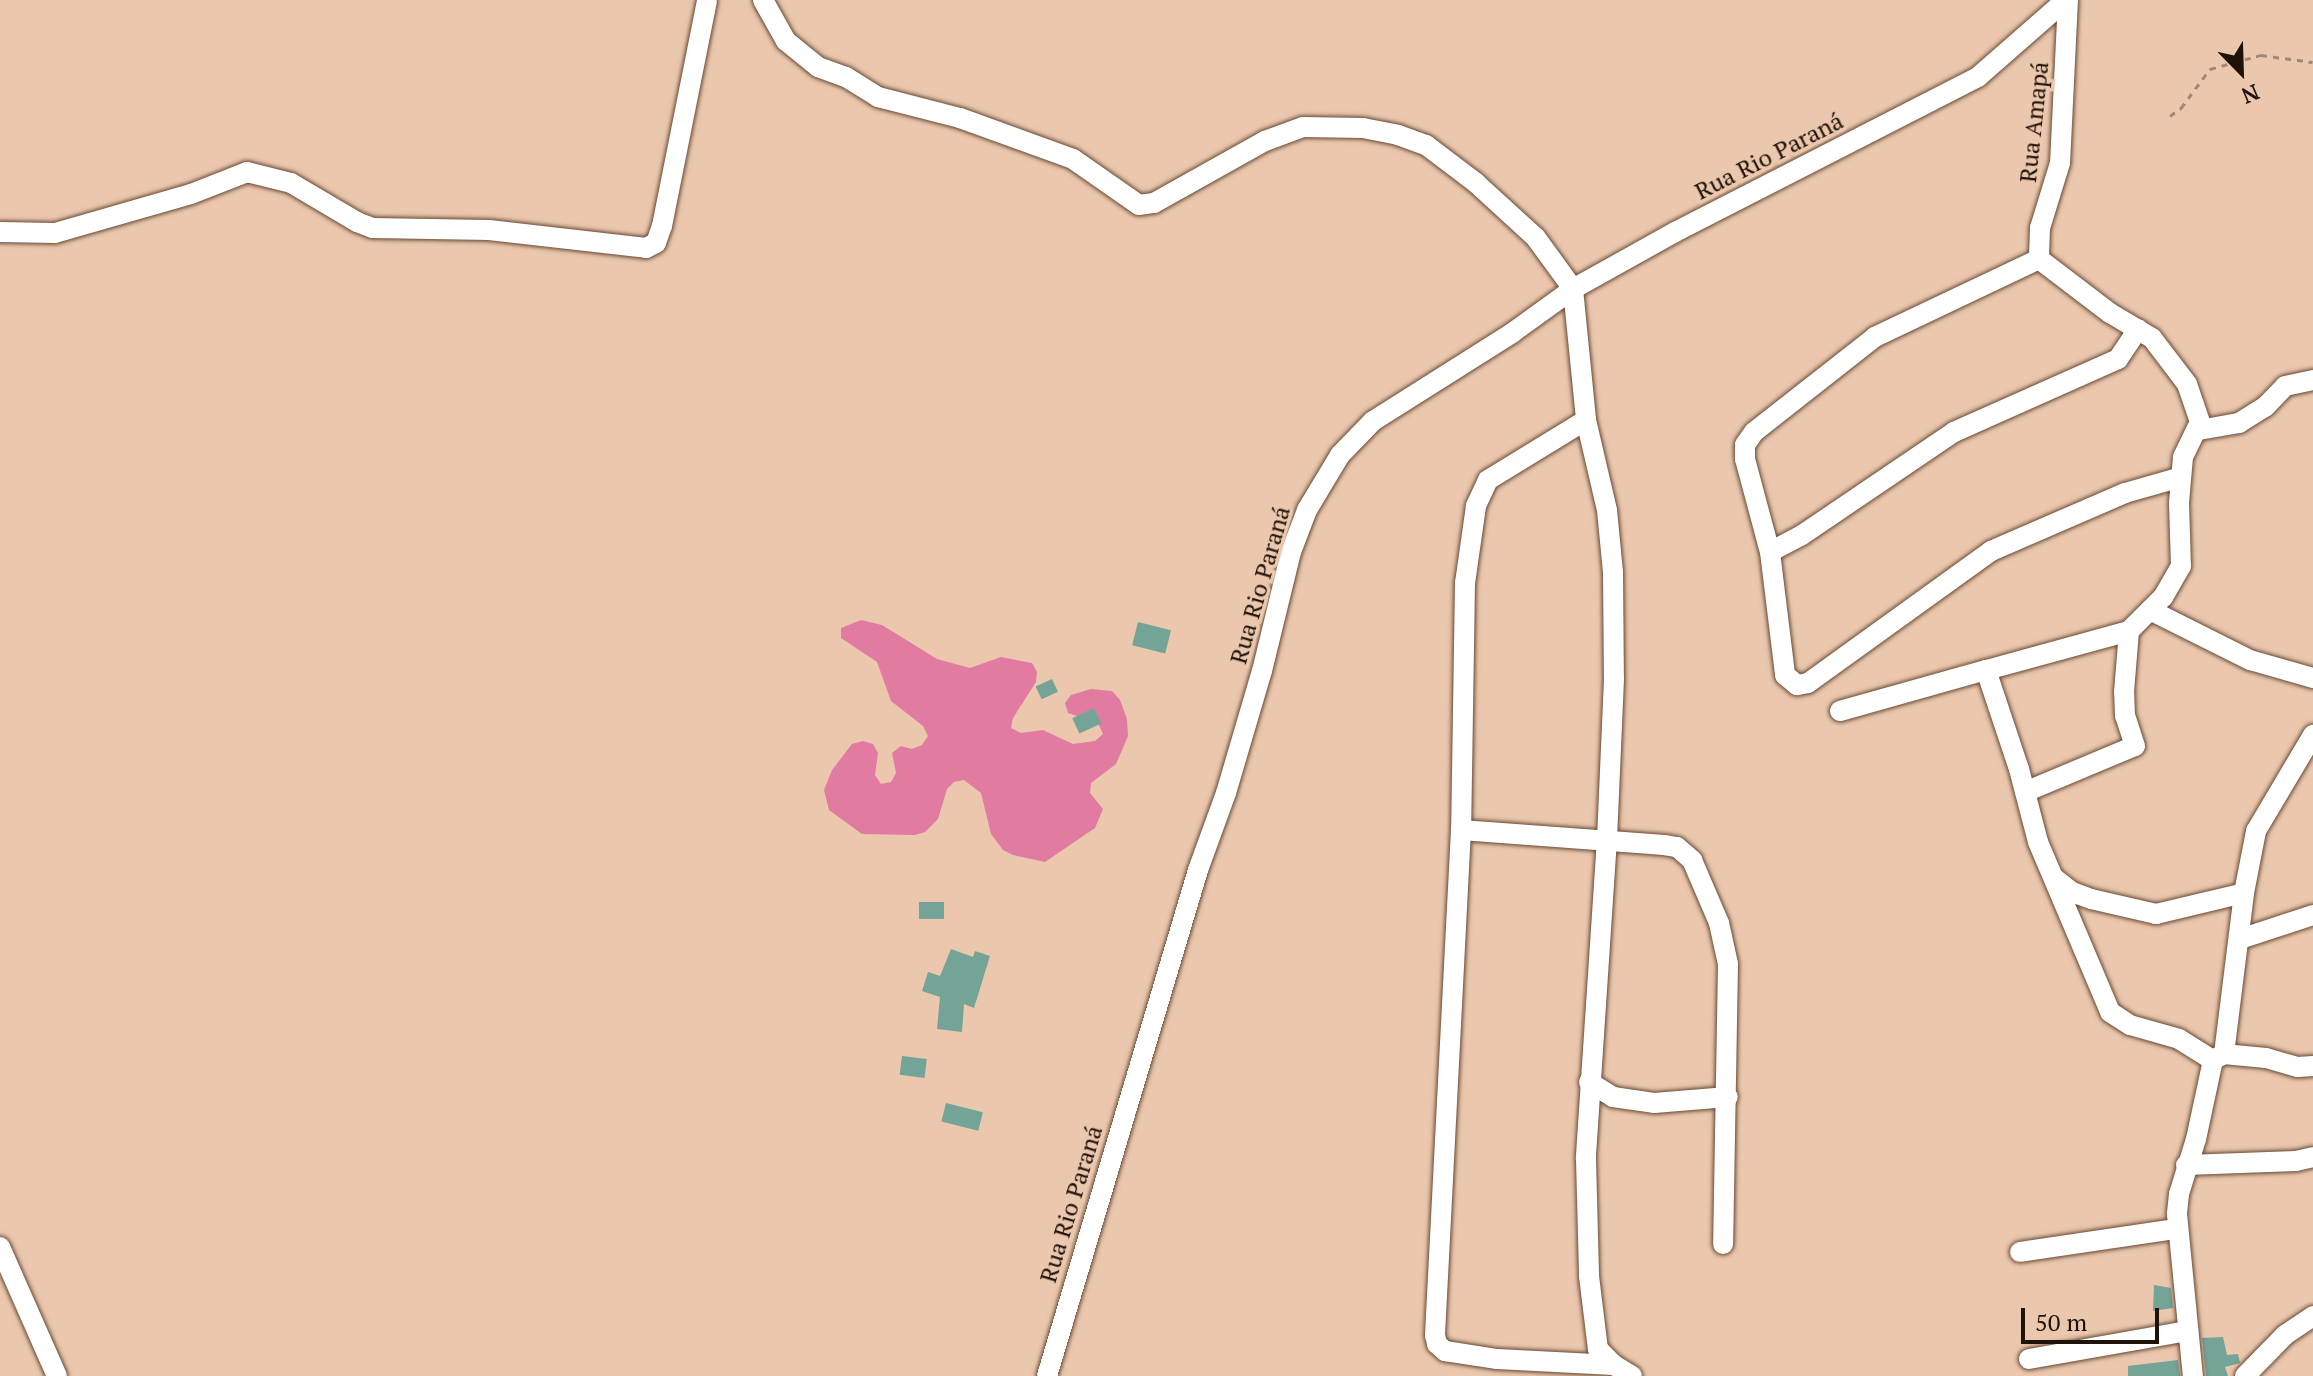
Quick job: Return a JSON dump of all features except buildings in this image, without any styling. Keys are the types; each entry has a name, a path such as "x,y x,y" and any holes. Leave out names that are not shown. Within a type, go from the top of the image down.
{"street":[{"path":"0,232 55,233 191,194 247,172 291,183 357,222 373,228 489,230 646,248 656,243 662,226 707,0"},
{"path":"763,0 786,41 818,67 846,77 878,97 960,118 1073,159 1139,205 1154,203 1274,137 1303,127 1363,128 1398,135 1426,145 1476,183 1536,238 1573,289 1586,420 1607,510 1613,572 1614,679 1607,839 1586,1159 1594,1337 1598,1349 1614,1365 1632,1376"},
{"name":"Rua Rio Paraná","path":"1047,1376 1198,870 1226,793 1262,671 1280,592 1307,510 1340,455 1373,421 1512,333 1573,289 1675,232 1978,77 2067,0"},
{"name":"Rua Amapá","path":"2038,253 2060,163 2059,118 2067,70 2067,0"},
{"path":"1840,711 2129,631 2174,583 2181,566 2183,457 2199,430 2199,411 2187,384 2152,338 2064,280 2038,253 1875,337 1754,432 1745,445 1745,459 1770,552 1785,675 1797,685 1808,683 1991,551 2125,493 2181,477"},
{"path":"1770,552 1802,535 1954,432 2118,359 2138,329"},
{"path":"2199,430 2239,423 2265,407 2285,386 2313,380"},
{"path":"1586,420 1488,480 1476,506 1465,583 1461,830 1436,1341 1445,1351 1497,1359 1614,1365"},
{"path":"2150,610 2250,660 2313,678"},
{"path":"2025,792 2135,746 2125,716 2129,631"},
{"path":"1986,670 2025,792 2029,817 2110,1012 2130,1025 2179,1039 2219,1057 2266,1058 2312,1070"},
{"path":"2193,1376 2176,1229 2179,1194 2219,1057 2256,831 2313,735"},
{"path":"1461,830 1607,839 1677,847 1692,860 1725,944 1728,1097 1723,1244"},
{"path":"2051,875 2072,892 2156,914 2244,893"},
{"path":"2240,939 2313,915"},
{"path":"1589,1082 1613,1097 1654,1103 1728,1097"},
{"path":"2186,1165 2296,1161 2313,1157"},
{"path":"2020,1252 2176,1229"},
{"path":"0,1247 57,1376"},
{"path":"2245,1376 2285,1335 2313,1316"},
{"path":"2029,1359 2187,1331"}],"path":[{"path":"2170,116 2181,108 2210,69 2261,55 2313,62"}],"shaded area":[{"path":"861,620 882,625 937,659 970,668 1001,657 1032,663 1037,672 1036,682 1013,718 1011,728 1021,733 1043,730 1073,744 1095,741 1103,734 1098,723 1068,713 1065,703 1071,695 1091,689 1112,691 1120,700 1127,719 1128,736 1116,764 1091,783 1090,793 1103,809 1095,828 1045,862 1013,855 1003,850 991,834 981,793 964,780 954,782 947,789 938,819 925,832 915,835 862,834 829,810 824,790 832,770 852,744 863,741 873,744 878,753 875,775 881,784 891,782 896,773 892,753 901,746 912,749 922,745 928,736 923,726 891,701 877,662 841,638 841,628"}]}
